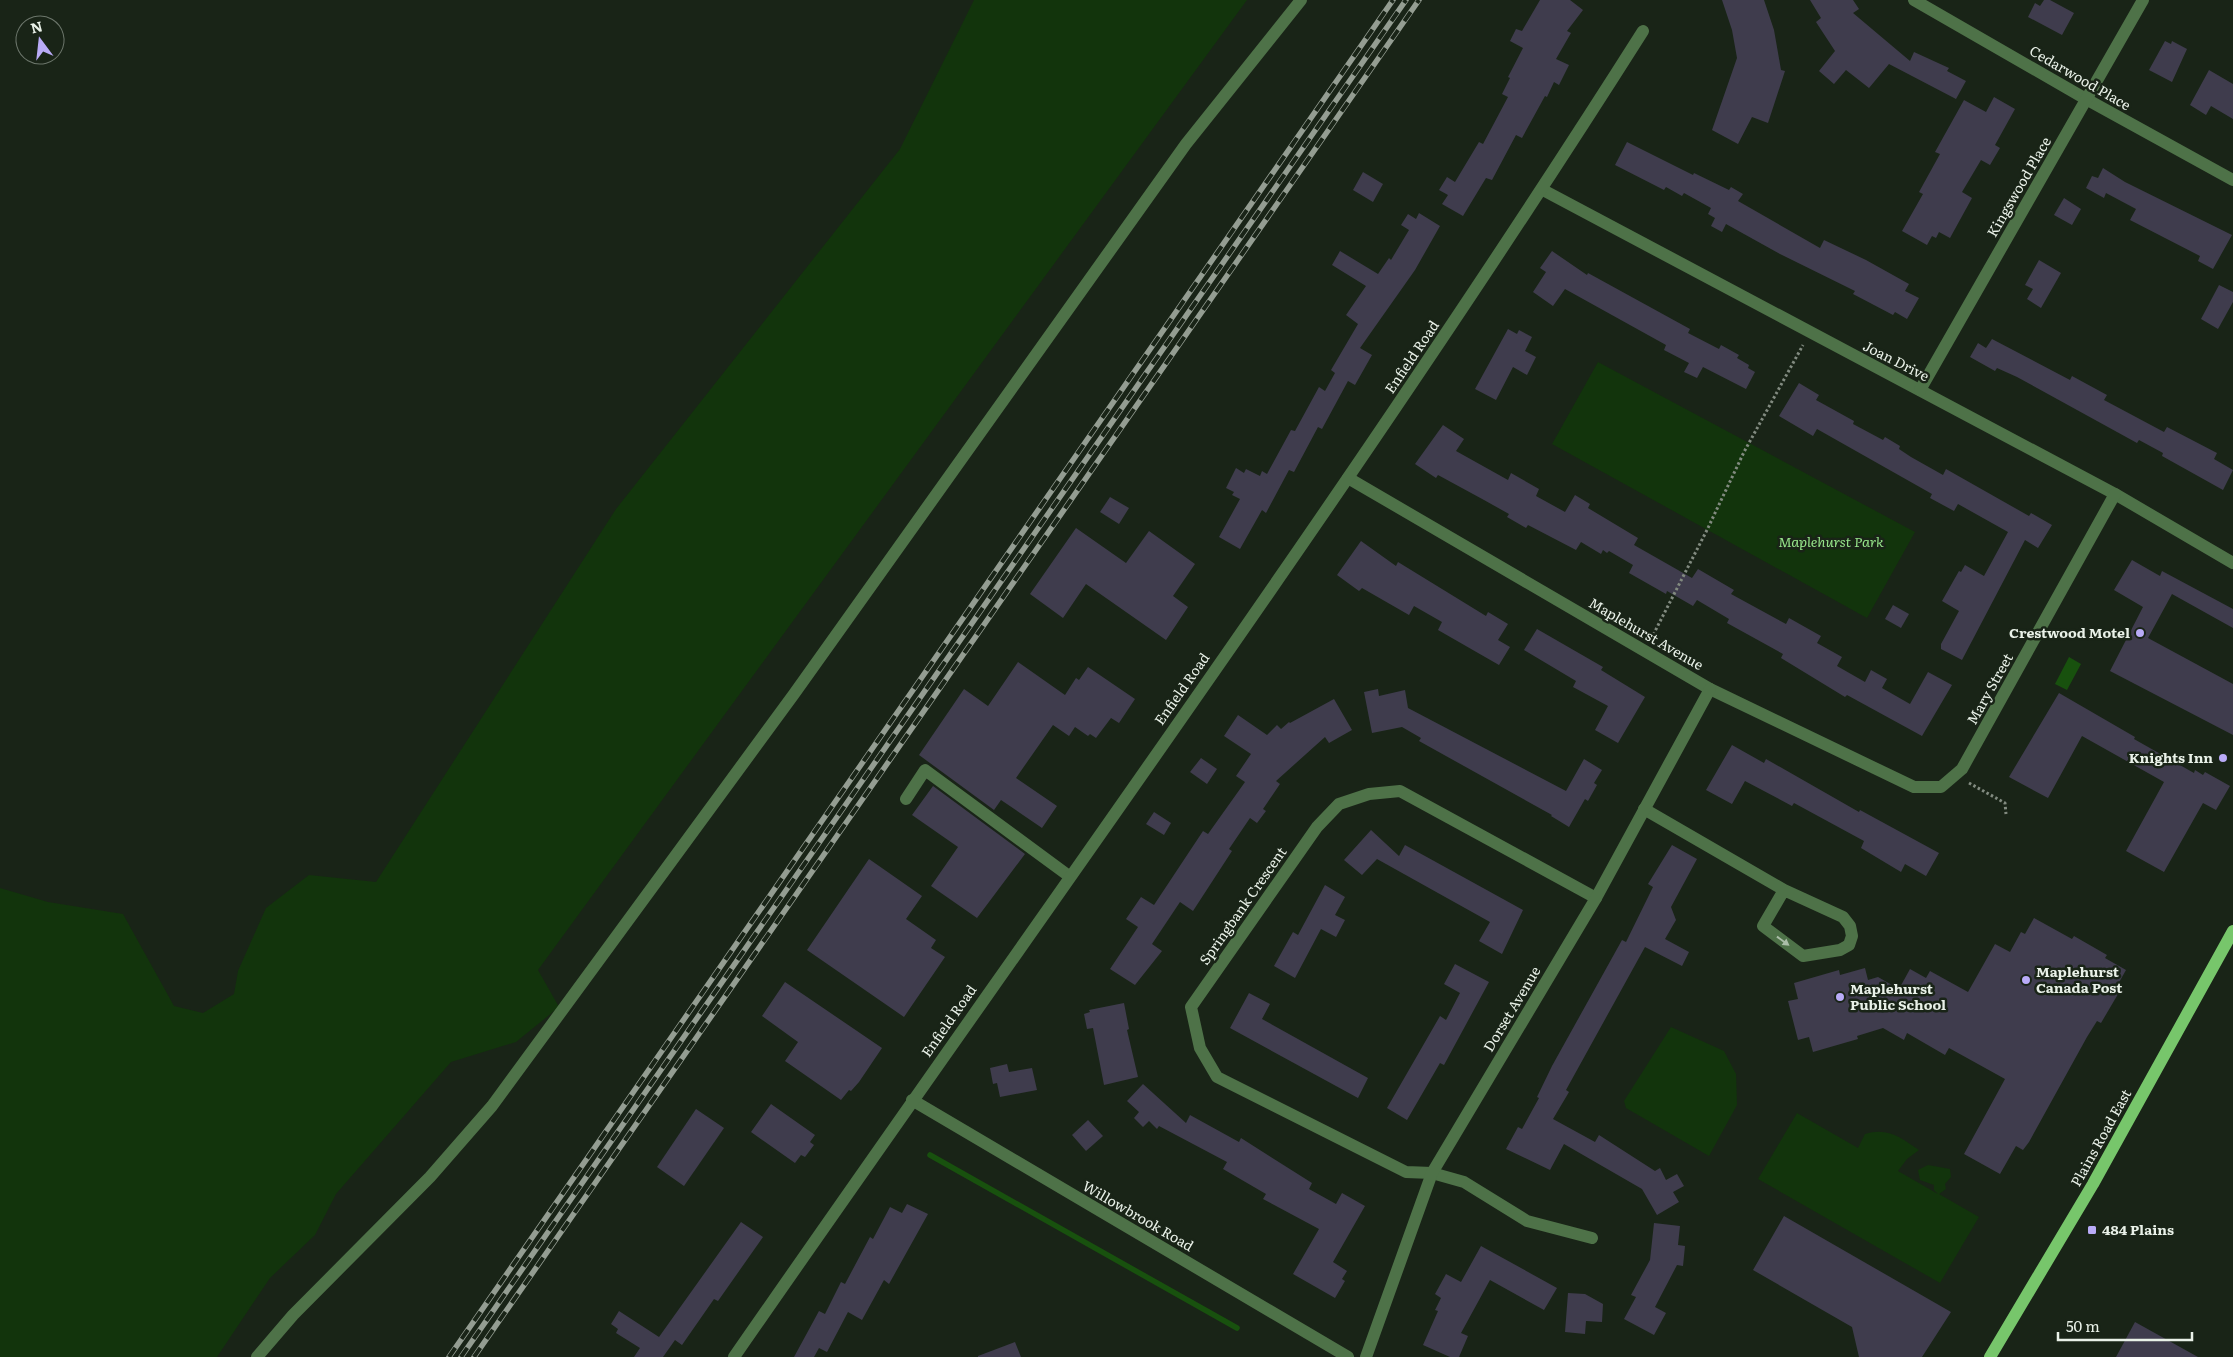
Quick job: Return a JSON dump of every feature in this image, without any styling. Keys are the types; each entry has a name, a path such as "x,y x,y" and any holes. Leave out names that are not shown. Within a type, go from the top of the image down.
{"main road":[{"name":"Plains Road East","path":"1990,1357 2093,1184 2233,931"}],"street":[{"path":"256,1357 293,1315 430,1176 492,1106 794,694 1186,144 1301,0"},
{"name":"Cedarwood Place","path":"1914,0 2086,99 2233,180"},
{"name":"Kingswood Place","path":"1920,390 2143,0"},
{"name":"Enfield Road","path":"734,1357 1348,478 1543,190 1644,31"},
{"name":"Joan Drive","path":"1543,190 2115,494 2233,562"},
{"name":"Maplehurst Avenue","path":"1348,478 1644,652 1710,688 1914,787 1941,787"},
{"name":"Mary Street","path":"1941,787 1962,769 2115,494"},
{"name":"Dorset Avenue","path":"1366,1357 1432,1172 1596,898 1710,688"},
{"path":"906,799 925,770 1069,876"},
{"name":"Springbank Crescent","path":"1592,1238 1527,1221 1464,1182 1432,1172 1406,1172 1217,1077 1200,1048 1190,1007 1317,827 1339,804 1369,794 1400,791 1596,898"},
{"path":"1644,809 1784,890 1843,917 1850,926 1852,936 1849,945 1840,950 1803,956 1763,926 1784,890"},
{"name":"Willowbrook Road","path":"912,1100 1348,1357"}],"path":[{"path":"1644,652 1707,530 1744,452 1810,333"},
{"path":"1955,775 2005,803 2006,814"}],"green space":[{"path":"974,0 1247,0 538,970 559,1007 516,1042 451,1062 336,1194 315,1235 270,1278 217,1357 0,1357 0,888 48,902 123,914 174,1006 203,1013 234,994 238,971 266,908 309,875 376,882 616,509 900,149"},
{"name":"Maplehurst Park","path":"1598,362 1915,532 1867,618 1552,444"},
{"path":"1671,1027 1724,1051 1736,1074 1737,1105 1709,1156 1626,1108 1624,1101"},
{"path":"1797,1113 1858,1148 1865,1134 1873,1132 1887,1133 1900,1138 1919,1150 1907,1159 1898,1171 1938,1194 1934,1190 1934,1185 1920,1180 1918,1170 1928,1165 1950,1169 1951,1177 1945,1184 1946,1189 1939,1194 1979,1217 1940,1283 1758,1179"}],"shaded area":[{"path":"2069,657 2081,664 2067,690 2055,684"}],"building":[{"path":"1540,0 1570,0 1583,10 1567,31 1571,33 1556,59 1569,65 1559,85 1554,82 1522,138 1516,135 1492,180 1486,178 1463,216 1442,204 1448,195 1439,190 1447,177 1455,182 1479,142 1483,144 1508,97 1502,94 1510,78 1508,77 1523,48 1510,41 1516,29 1522,31"},
{"path":"1722,0 1764,0 1774,30 1781,70 1785,71 1768,123 1752,117 1738,144 1712,130 1737,58 1732,30"},
{"path":"1810,0 1853,0 1859,9 1853,13 1910,61 1914,52 1949,68 1947,71 1966,81 1956,99 1889,64 1869,88 1846,70 1834,84 1819,71 1835,51 1816,22 1821,18"},
{"path":"2044,0 2050,0 2074,13 2062,35 2028,17 2035,3 2040,6"},
{"path":"2165,41 2171,44 2172,41 2187,49 2172,82 2149,70"},
{"path":"2209,70 2233,84 2233,119 2211,106 2206,115 2190,105"},
{"path":"1994,97 2015,109 1995,145 2000,148 1990,165 1981,160 1962,192 1972,198 1950,238 1939,232 1936,238 1932,236 1927,245 1902,231 1923,194 1919,192 1940,154 1935,152 1964,100 1986,112"},
{"path":"1627,142 1693,175 1694,173 1729,190 1731,187 1743,194 1738,201 1820,248 1824,240 1866,260 1909,284 1905,291 1919,298 1907,319 1895,312 1893,315 1853,294 1855,291 1780,254 1726,224 1722,232 1711,226 1715,218 1708,214 1711,208 1684,193 1682,196 1666,187 1664,190 1615,165"},
{"path":"2103,168 2125,182 2232,235 2213,269 2198,261 2200,256 2130,220 2136,209 2106,193 2104,198 2086,188 2092,176 2098,178"},
{"path":"1363,172 1383,184 1373,202 1353,190"},
{"path":"2064,198 2081,209 2072,225 2054,215"},
{"path":"1419,213 1440,226 1415,270 1360,348 1372,355 1355,385 1348,381 1322,429 1318,427 1294,472 1289,470 1266,513 1262,510 1240,549 1219,537 1240,499 1232,495 1234,492 1226,488 1236,468 1244,473 1246,469 1260,476 1262,471 1267,474 1291,430 1295,431 1319,387 1325,391 1335,373 1331,370 1358,324 1346,315 1366,286 1332,265 1340,251 1378,274 1389,258 1391,260 1409,230 1401,225 1408,214 1416,219"},
{"path":"1552,251 1587,275 1588,273 1690,329 1688,333 1719,349 1721,345 1739,355 1737,358 1749,365 1748,368 1755,372 1746,389 1703,367 1697,378 1684,372 1689,363 1664,350 1666,345 1565,289 1553,306 1533,292 1546,272 1540,268"},
{"path":"2039,260 2061,273 2041,308 2027,299 2033,289 2025,285"},
{"path":"2219,285 2233,292 2233,302 2218,329 2201,319"},
{"path":"1508,329 1517,334 1519,330 1532,337 1525,351 1536,357 1527,375 1513,367 1496,400 1475,389"},
{"path":"1992,339 2070,380 2072,376 2107,395 2104,400 2164,432 2167,427 2217,453 2214,459 2233,470 2223,490 2162,456 2163,453 2139,440 2137,443 2017,377 1997,368 1995,371 1970,357 1978,343 1986,348"},
{"path":"1799,383 1819,395 1816,400 1854,421 1853,424 1883,440 1885,437 1900,446 1899,449 1911,457 1943,475 1946,469 2029,516 2031,513 2052,525 2038,548 2025,540 1962,660 1941,649 1941,644 1959,611 1942,601 1959,571 1961,572 1965,565 1984,576 2008,532 1958,504 1954,511 1930,498 1932,494 1817,429 1813,436 1779,416"},
{"path":"1443,425 1464,439 1456,451 1508,480 1511,473 1539,489 1536,496 1565,512 1575,495 1590,504 1588,508 1638,538 1634,545 1692,578 1698,569 1734,590 1731,594 1786,624 1789,618 1821,636 1817,643 1842,657 1837,666 1865,682 1871,670 1887,679 1882,688 1910,704 1928,672 1952,685 1922,736 1847,695 1845,697 1781,658 1783,654 1727,623 1729,619 1697,600 1693,606 1667,591 1666,594 1629,573 1633,565 1609,551 1607,553 1603,550 1601,554 1581,542 1576,550 1528,525 1526,528 1507,517 1509,514 1438,475 1436,478 1415,464"},
{"path":"1110,497 1129,508 1119,524 1100,512"},
{"path":"1076,528 1126,563 1149,531 1195,564 1173,596 1188,607 1166,640 1086,584 1063,618 1030,594"},
{"path":"1361,541 1396,566 1398,562 1486,616 1488,612 1508,624 1498,640 1510,647 1499,665 1438,630 1442,622 1414,606 1409,615 1362,588 1359,591 1337,575"},
{"path":"2132,560 2160,576 2162,571 2233,609 2233,628 2172,594 2148,638 2233,684 2233,735 2110,671 2143,607 2114,590"},
{"path":"1893,605 1909,614 1901,628 1885,619"},
{"path":"1537,629 1603,667 1601,670 1645,697 1618,743 1595,730 1608,706 1573,687 1576,681 1524,650"},
{"path":"1018,662 1065,695 1076,678 1079,680 1088,667 1135,699 1119,723 1111,718 1096,738 1090,734 1088,736 1075,727 1069,736 1053,725 1016,778 1057,806 1042,828 1001,800 994,810 919,755 964,689 988,706"},
{"path":"1378,689 1379,696 1405,690 1408,708 1566,791 1584,759 1602,770 1594,783 1597,785 1588,801 1585,799 1569,827 1552,815 1419,741 1421,738 1402,727 1372,733 1364,692"},
{"path":"2059,693 2194,773 2195,770 2203,775 2205,772 2230,786 2216,810 2203,803 2164,872 2126,851 2164,782 2082,736 2048,798 2009,777"},
{"path":"1334,699 1352,730 1329,743 1325,737 1276,781 1280,784 1263,809 1266,811 1257,823 1250,818 1229,849 1232,851 1193,911 1180,902 1152,944 1162,951 1135,985 1110,969 1138,927 1126,919 1141,897 1154,905 1203,831 1208,834 1245,782 1236,776 1251,754 1224,736 1238,715 1267,735 1277,725 1281,729 1289,722"},
{"path":"1732,745 1764,763 1766,759 1859,812 1860,810 1939,853 1926,876 1905,864 1901,872 1861,848 1864,841 1794,803 1792,806 1745,781 1732,804 1706,790"},
{"path":"1201,758 1217,769 1207,784 1190,772"},
{"path":"933,786 1025,854 977,918 931,886 958,847 912,815"},
{"path":"1154,812 1171,823 1164,835 1146,824"},
{"path":"1371,830 1399,856 1405,845 1523,910 1502,954 1479,941 1490,922 1377,859 1362,875 1344,860"},
{"path":"1672,845 1697,859 1671,907 1676,920 1665,939 1689,952 1682,966 1645,947 1566,1090 1569,1092 1553,1119 1595,1142 1599,1135 1655,1171 1660,1168 1666,1180 1677,1174 1684,1186 1673,1192 1679,1202 1657,1215 1642,1189 1564,1144 1550,1170 1506,1149 1518,1127 1522,1129 1539,1098 1537,1097 1552,1066 1622,940 1626,942 1653,887 1648,884"},
{"path":"869,859 922,896 906,919 936,940 931,948 945,957 904,1017 807,950"},
{"path":"1325,885 1345,897 1335,915 1345,920 1336,937 1321,929 1295,978 1274,966 1293,932 1298,935"},
{"path":"2034,918 2072,939 2074,936 2107,955 2105,958 2126,970 2117,986 2121,989 2101,1023 2097,1021 2087,1037 2029,1142 2023,1150 2016,1146 2000,1174 1964,1154 2005,1079 1949,1048 1945,1055 1907,1033 1904,1040 1883,1028 1857,1036 1858,1039 1813,1052 1809,1037 1798,1040 1788,1001 1798,999 1794,983 1839,970 1840,975 1865,968 1868,980 1878,977 1899,989 1910,969 1926,978 1930,971 1968,992 1995,944 2010,952 2021,932 2025,934"},
{"path":"1455,964 1489,982 1444,1065 1440,1063 1407,1120 1387,1108 1440,1016 1446,1020 1460,993 1444,984"},
{"path":"785,982 882,1048 859,1082 841,1100 785,1061 798,1042 762,1016"},
{"path":"1249,993 1270,1004 1262,1019 1368,1078 1358,1098 1230,1028"},
{"path":"1124,1003 1129,1029 1127,1030 1138,1077 1104,1085 1093,1028 1087,1029 1084,1014 1090,1012 1089,1010"},
{"path":"1007,1064 1009,1072 1032,1068 1037,1090 1000,1097 997,1083 993,1084 990,1068"},
{"path":"1143,1084 1186,1123 1190,1115 1239,1142 1241,1138 1312,1183 1309,1189 1336,1204 1342,1193 1365,1206 1333,1262 1347,1271 1342,1279 1345,1281 1335,1298 1293,1274 1319,1229 1263,1199 1266,1194 1223,1169 1227,1162 1159,1126 1157,1129 1149,1121 1143,1127 1134,1118 1139,1112 1127,1101"},
{"path":"771,1104 815,1135 810,1142 814,1145 805,1157 801,1155 795,1163 751,1132"},
{"path":"696,1109 724,1128 684,1186 657,1167"},
{"path":"1088,1120 1103,1136 1086,1151 1072,1135"},
{"path":"907,1204 928,1214 889,1284 884,1280 862,1320 848,1312 827,1352 819,1348 814,1357 794,1357 819,1311 825,1314 841,1282 845,1284 870,1237 873,1239 890,1207 902,1213"},
{"path":"1784,1216 1951,1312 1922,1357 1859,1357 1852,1327 1753,1270"},
{"path":"741,1222 763,1237 718,1301 714,1299 682,1345 675,1340 663,1357 634,1357 640,1348 616,1333 618,1329 611,1324 619,1311 659,1337"},
{"path":"1654,1223 1680,1226 1678,1245 1685,1246 1683,1266 1677,1265 1655,1307 1666,1313 1654,1335 1624,1319 1636,1297 1631,1295 1650,1260"},
{"path":"1481,1246 1557,1288 1544,1310 1490,1280 1461,1333 1468,1336 1459,1357 1450,1357 1423,1345 1438,1311 1435,1310 1441,1298 1435,1294 1446,1274 1461,1282"},
{"path":"1568,1293 1585,1294 1603,1304 1602,1322 1586,1321 1585,1334 1565,1332"},
{"path":"2135,1322 2198,1357 2116,1357"},
{"path":"1015,1342 1021,1357 978,1357 978,1356"}],"waterway":[{"path":"930,1155 1237,1328"}],"railway":[{"path":"449,1357 1393,0"},
{"path":"461,1357 1406,0"},
{"path":"474,1357 1419,0"}],"place":[{"name":"Crestwood Motel","path":"2140,633"},
{"name":"Knights Inn","path":"2223,758"},
{"name":"Maplehurst Canada Post","path":"2026,980"},
{"name":"Maplehurst Public School","path":"1840,997"},
{"name":"484 Plains","path":"2092,1230"}]}
